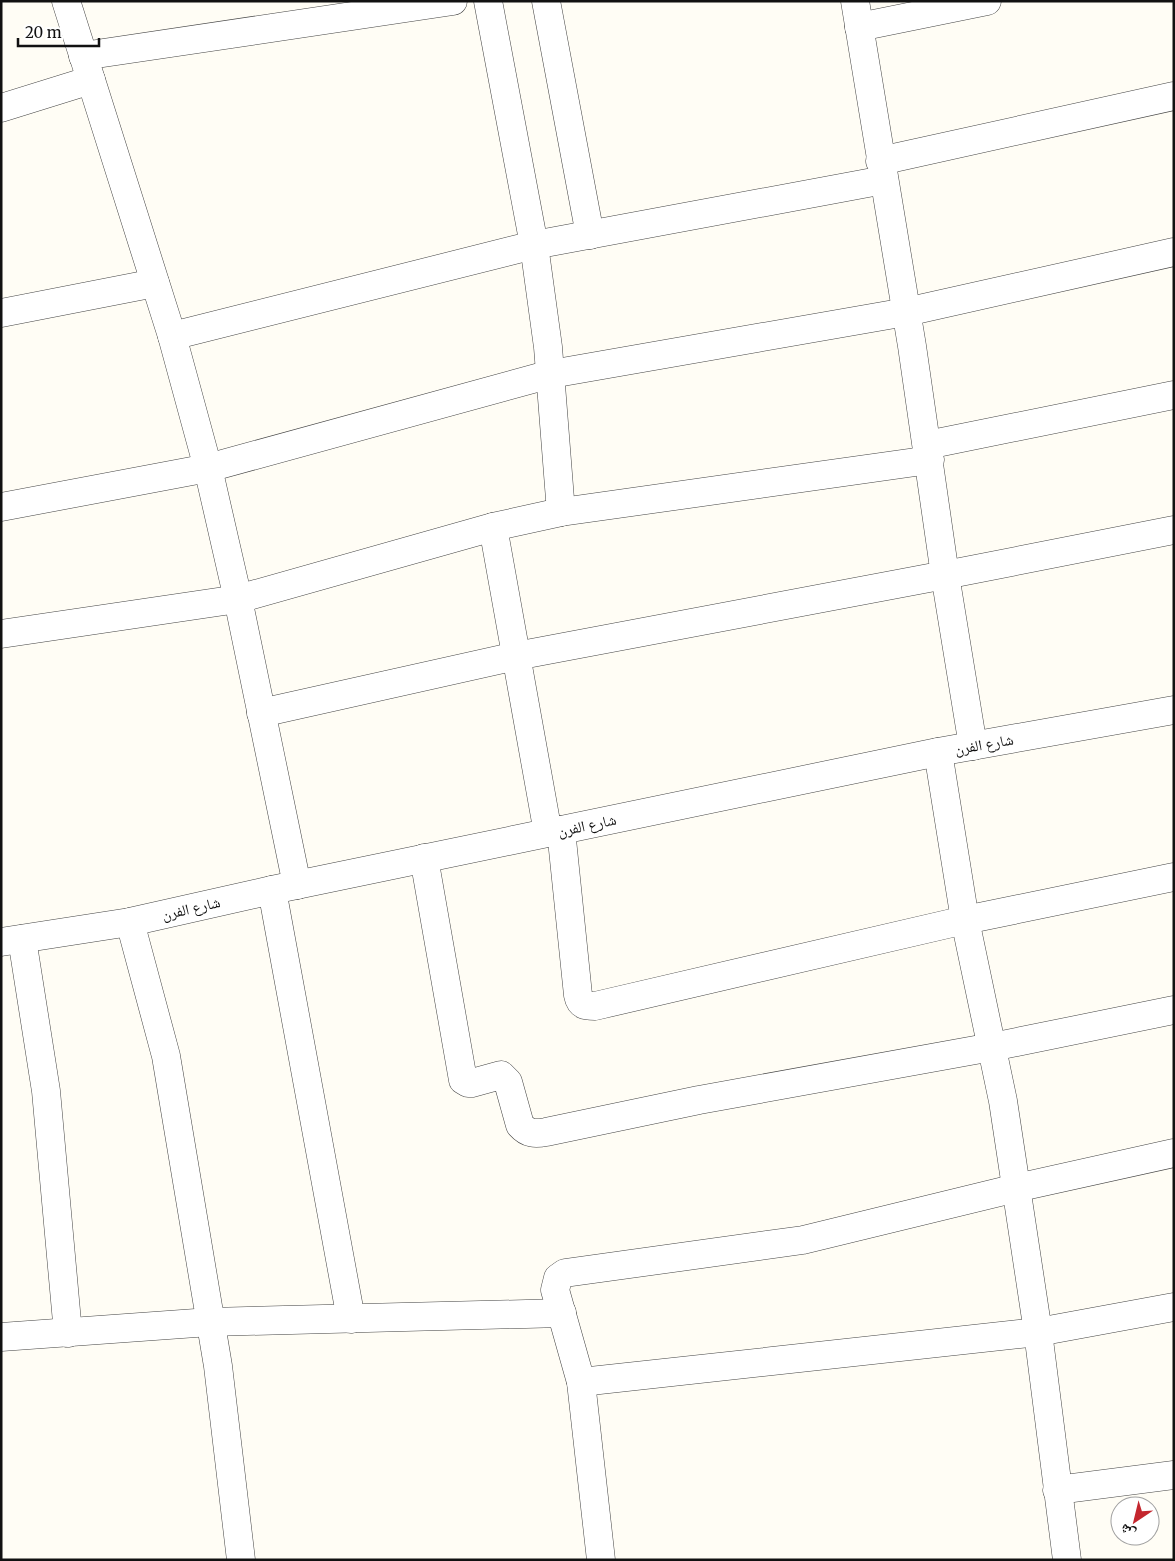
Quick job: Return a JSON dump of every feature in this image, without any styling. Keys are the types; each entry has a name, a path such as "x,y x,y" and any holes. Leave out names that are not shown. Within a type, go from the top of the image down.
{"street":[{"path":"1,108 87,68 388,5 453,1"},
{"path":"488,1 534,245 551,374 562,512"},
{"path":"546,1 590,234"},
{"path":"973,746 945,575 906,312 857,14 987,1"},
{"path":"67,2 172,336 208,468 238,598 261,713 285,887 350,1319"},
{"path":"172,336 534,245 882,171 1174,96"},
{"path":"1,507 208,468 551,374 906,312 1174,252"},
{"path":"1,313 155,284"},
{"path":"1,634 238,598 493,527 562,512 928,453 1174,395"},
{"path":"493,527 516,656 554,831 578,995 579,1000 586,1006 596,1006 965,920 1174,877"},
{"path":"261,713 516,656 1174,530"},
{"name":"شارع الفرن","path":"12,941 130,922 285,887 938,752 1174,710"},
{"path":"938,752 965,920 1004,1101 1038,1332 1067,1560"},
{"path":"424,858 463,1080 472,1083 501,1076 504,1077 508,1082 520,1125 525,1131 530,1133 698,1100 992,1047 1174,1010"},
{"path":"130,922 166,1056 218,1366 241,1560"},
{"path":"12,941 46,1091 68,1333"},
{"path":"601,1560 581,1382 555,1290 558,1278 565,1273 804,1240 1016,1188 1174,1153"},
{"path":"581,1382 1038,1332 1174,1307"},
{"path":"1,1337 210,1322 562,1313"},
{"path":"1057,1490 1174,1475"}]}
